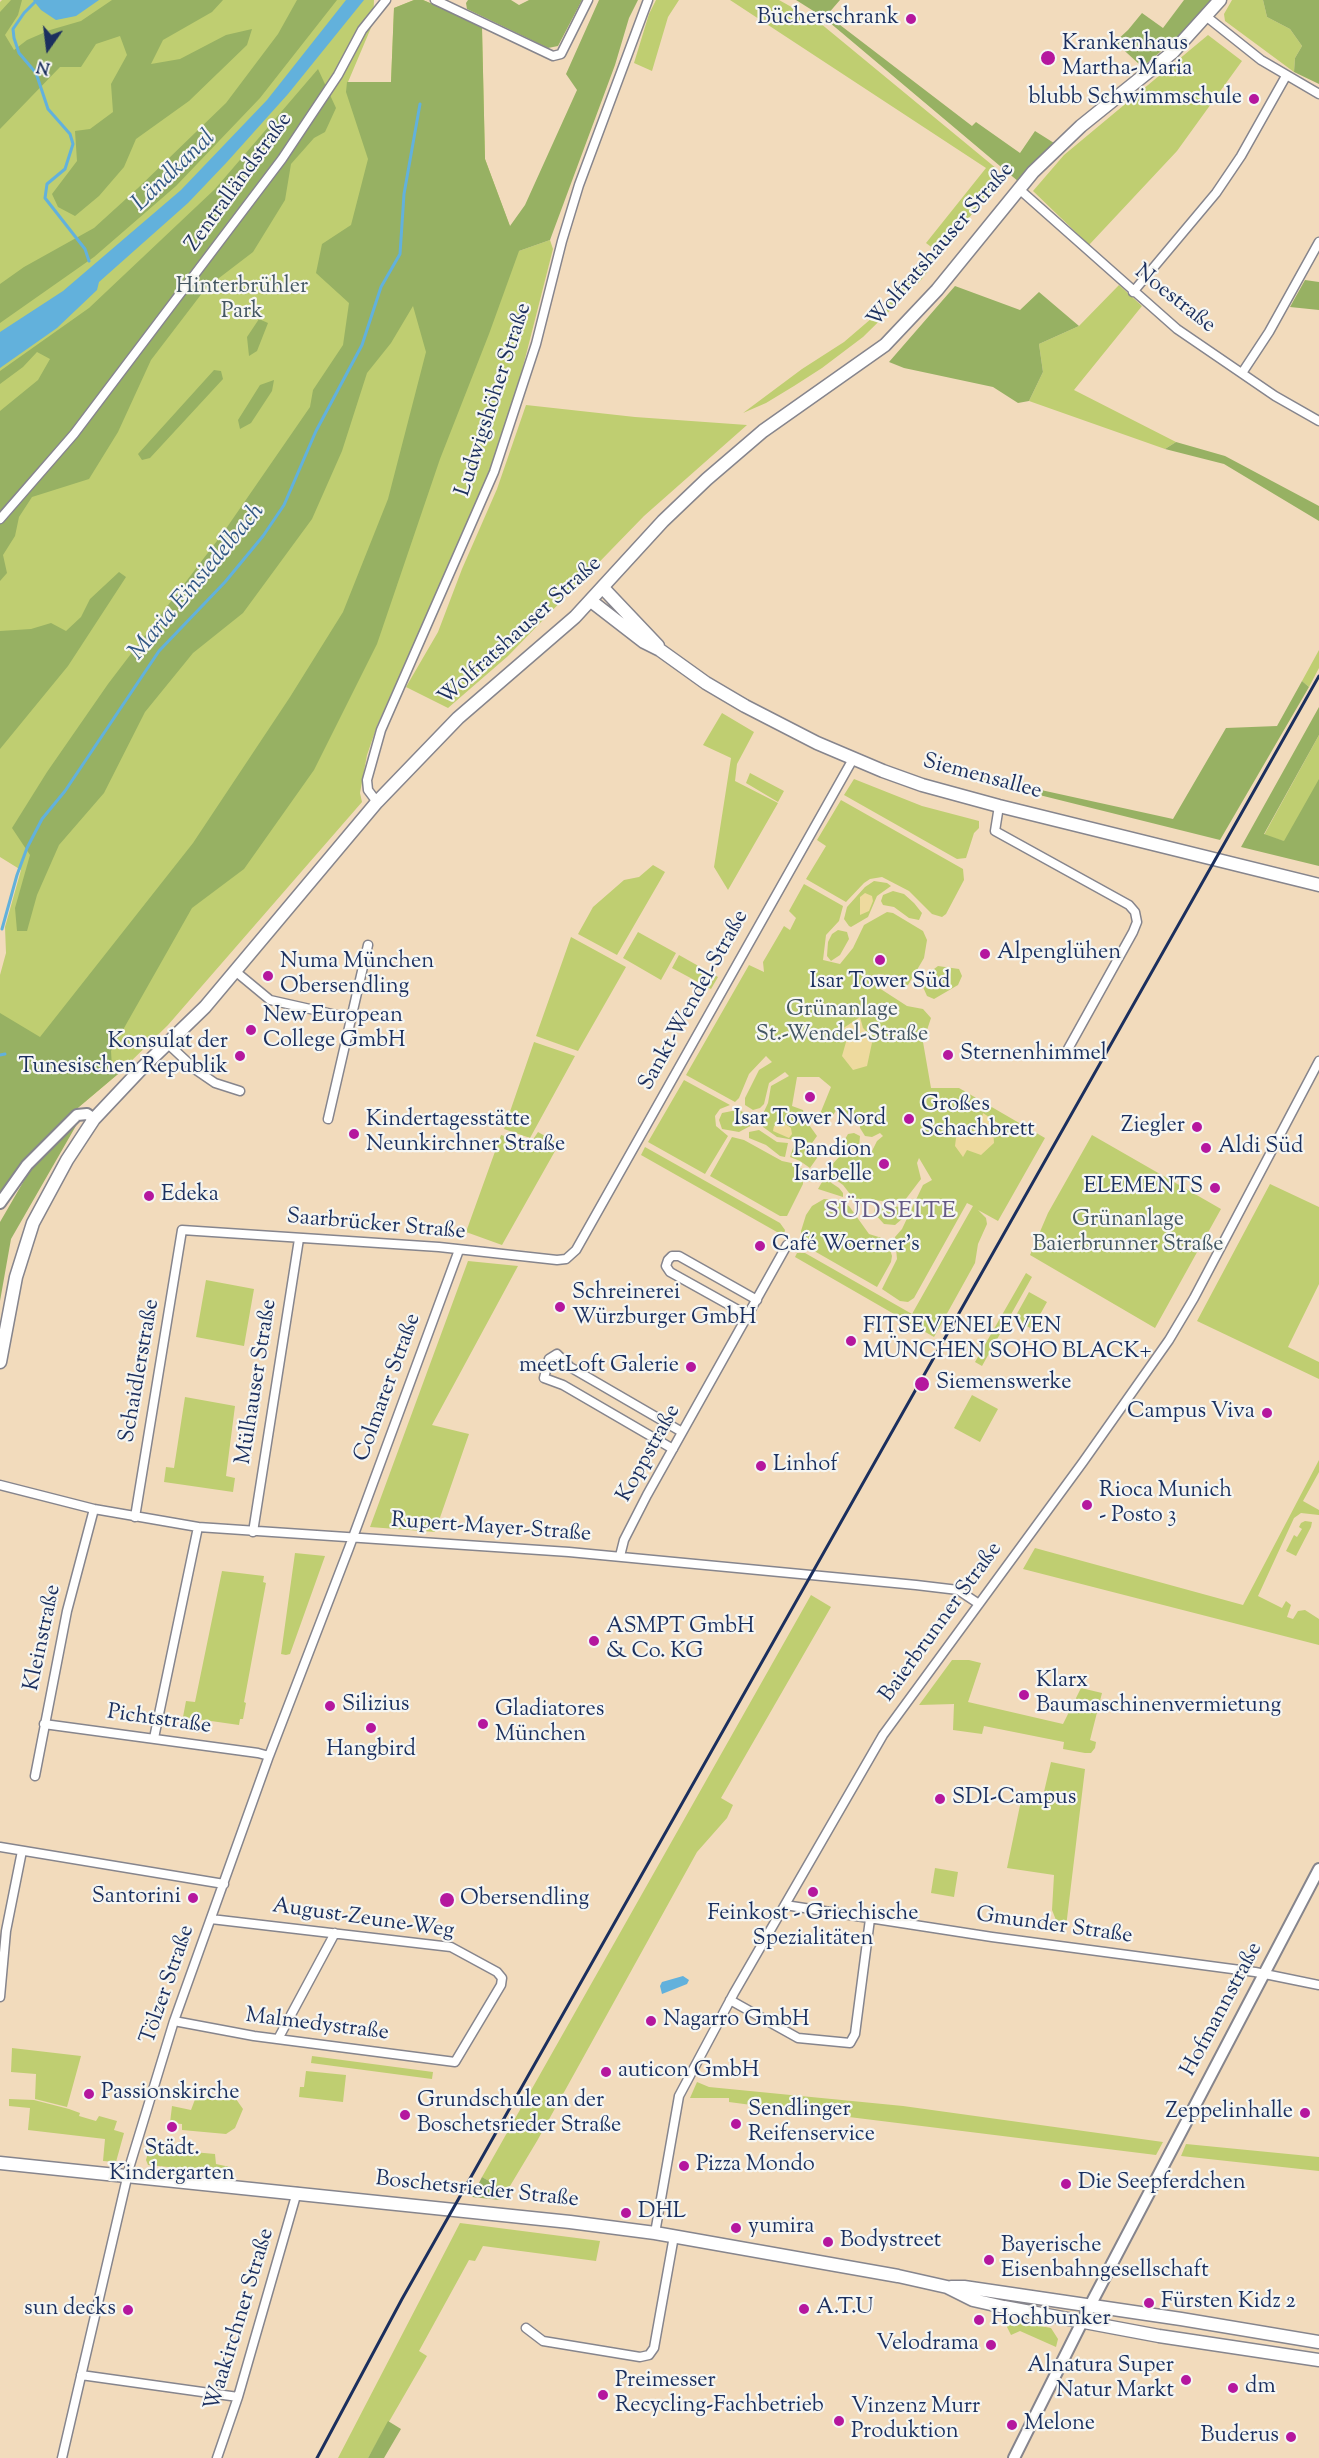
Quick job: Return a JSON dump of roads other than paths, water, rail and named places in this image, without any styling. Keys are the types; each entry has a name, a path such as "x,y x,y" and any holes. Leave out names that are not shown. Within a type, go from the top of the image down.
{"main road":[{"name":"Wolfratshauser Straße","path":"0,1362 16,1277 33,1223 67,1160 94,1119 205,1007 377,802 458,718 591,601 663,521 763,431 885,345 937,290 1033,172 1081,126 1173,52 1220,0"},
{"name":"Siemensallee","path":"603,588 660,650"},
{"name":"Siemensallee","path":"591,601 644,642 757,713 853,759 922,785 999,806 1319,885"},
{"name":"Boschetsrieder Straße","path":"0,2163 297,2192 655,2233 865,2270 947,2287 964,2287 1319,2342"},
{"name":"Boschetsrieder Straße","path":"947,2287 973,2300 1082,2322 1319,2360"}],"street":[{"name":"Zentralländstraße","path":"0,519 74,434 268,178 338,75 362,30 386,0"},
{"path":"435,0 548,55 561,54 588,0"},
{"name":"Ludwigshöher Straße","path":"377,802 368,790 367,780 381,730 494,472 536,344 576,196 648,0"},
{"path":"1207,17 1260,60 1319,94"},
{"path":"1133,292 1216,193 1241,156 1286,76"},
{"name":"Noestraße","path":"1019,189 1177,329 1319,421"},
{"path":"1242,373 1269,332 1319,242"},
{"name":"Sankt-Wendel-Straße","path":"566,1259 576,1250 853,759"},
{"path":"999,806 995,831 1129,905 1136,912 1137,922 1133,932 1068,1049"},
{"path":"328,1119 368,945"},
{"path":"235,971 270,1000 350,1018"},
{"path":"167,1043 196,1071 215,1083 240,1091"},
{"name":"Baierbrunner Straße","path":"655,2233 679,2096 730,2000 883,1735 1156,1360 1194,1298 1319,1061"},
{"path":"0,1203 27,1166 77,1115 87,1113 94,1119"},
{"name":"Saarbrücker Straße","path":"182,1230 439,1247 557,1260 566,1259"},
{"name":"Schaidlerstraße","path":"135,1517 182,1230"},
{"name":"Mülhauser Straße","path":"253,1532 299,1239"},
{"name":"Koppstraße","path":"620,1556 624,1540 787,1245"},
{"name":"Colmarer Straße","path":"353,1538 459,1250"},
{"path":"749,1316 670,1272 666,1266 668,1260 672,1256 679,1256 757,1300"},
{"path":"673,1449 563,1385 544,1378 549,1359 557,1354 570,1367 682,1432"},
{"name":"Rupert-Mayer-Straße","path":"0,1485 94,1509 198,1527 620,1556 958,1590 979,1604"},
{"name":"Kleinstraße","path":"35,1776 67,1611 94,1509"},
{"path":"154,1738 198,1527"},
{"name":"Tölzer Straße","path":"62,2458 127,2176 174,2021 269,1756 353,1538"},
{"name":"Pichtstraße","path":"44,1724 269,1756"},
{"path":"0,1847 224,1884"},
{"path":"0,1997 6,1931 22,1851"},
{"name":"Hofmannstraße","path":"1014,2458 1089,2307 1319,1869"},
{"name":"Gmunder Straße","path":"785,1905 1264,1974 1319,1985"},
{"name":"August-Zeune-Weg","path":"211,1919 451,1947 498,1972 501,1985 455,2061"},
{"path":"730,2000 798,2038 850,2043 855,2034 870,1919"},
{"path":"278,2039 335,1933"},
{"name":"Malmedystraße","path":"174,2021 225,2032 455,2061"},
{"name":"Waakirchner Straße","path":"218,2458 238,2397 297,2192"},
{"path":"526,2328 543,2342 640,2357 649,2355 654,2348 674,2236"},
{"path":"81,2375 238,2397"}],"water":[{"path":"33,0 99,0 76,16 56,20 41,10"},
{"path":"346,0 364,0 288,94 227,162 188,203 99,282 97,290 57,328 0,368 0,332 63,291 181,190 267,100"},
{"path":"683,1976 689,1980 687,1984 662,1994 660,1986 662,1982"}],"waterway":[{"path":"35,2 13,29 14,38 19,53 36,73 48,109 70,134 73,144 65,169 47,184 45,198 85,249 89,261"},
{"name":"Maria Einsiedelbach","path":"2,929 17,875 27,848 42,819 65,791 159,651 225,582 263,536 284,505 316,431 362,345 381,287 400,254 404,194 420,104"},
{"path":"0,1055 5,1054"}],"railway":[{"path":"317,2458 402,2299 1319,676"}],"place":[{"name":"Bücherschrank","path":"911,19"},
{"name":"Krankenhaus Martha-Maria","path":"1048,58"},
{"name":"blubb Schwimmschule","path":"1254,99"},
{"name":"Alpenglühen","path":"985,954"},
{"name":"Isar Tower Süd","path":"880,960"},
{"name":"Numa München Obersendling","path":"268,976"},
{"name":"New European College GmbH","path":"251,1030"},
{"name":"Sternenhimmel","path":"948,1055"},
{"name":"Konsulat der Tunesischen Republik","path":"240,1056"},
{"name":"Isar Tower Nord","path":"810,1097"},
{"name":"Großes Schachbrett","path":"909,1119"},
{"name":"Ziegler","path":"1197,1127"},
{"name":"Kindertagesstätte Neunkirchner Straße","path":"354,1134"},
{"name":"Aldi Süd","path":"1206,1148"},
{"name":"Pandion Isarbelle","path":"884,1164"},
{"name":"ELEMENTS","path":"1215,1188"},
{"name":"Edeka","path":"149,1196"},
{"name":"Café Woerner's","path":"760,1246"},
{"name":"Schreinerei Würzburger GmbH","path":"560,1307"},
{"name":"FITSEVENELEVEN MÜNCHEN SOHO BLACK+","path":"851,1341"},
{"name":"meetLoft Galerie","path":"691,1367"},
{"name":"Siemenswerke","path":"922,1384"},
{"name":"Campus Viva","path":"1267,1413"},
{"name":"Linhof","path":"761,1466"},
{"name":"Rioca Munich - Posto 3","path":"1087,1505"},
{"name":"ASMPT GmbH & Co. KG","path":"594,1641"},
{"name":"Klarx Baumaschinenvermietung","path":"1024,1695"},
{"name":"Silizius","path":"330,1706"},
{"name":"Gladiatores München","path":"483,1724"},
{"name":"Hangbird","path":"371,1728"},
{"name":"SDI-Campus","path":"940,1799"},
{"name":"Feinkost - Griechische Spezialitäten","path":"813,1892"},
{"name":"Santorini","path":"193,1898"},
{"name":"Obersendling","path":"447,1900"},
{"name":"Nagarro GmbH","path":"651,2021"},
{"name":"auticon GmbH","path":"606,2072"},
{"name":"Passionskirche","path":"89,2094"},
{"name":"Zeppelinhalle","path":"1305,2113"},
{"name":"Grundschule an der Boschetsrieder Straße","path":"405,2115"},
{"name":"Sendlinger Reifenservice","path":"736,2124"},
{"name":"Städt. Kindergarten","path":"172,2127"},
{"name":"Pizza Mondo","path":"684,2166"},
{"name":"Die Seepferdchen","path":"1066,2184"},
{"name":"DHL","path":"626,2213"},
{"name":"yumira","path":"736,2228"},
{"name":"Bodystreet","path":"828,2242"},
{"name":"Bayerische Eisenbahngesellschaft","path":"989,2260"},
{"name":"Fürsten Kidz 2","path":"1149,2303"},
{"name":"A.T.U","path":"804,2309"},
{"name":"sun decks","path":"128,2310"},
{"name":"Hochbunker","path":"979,2320"},
{"name":"Velodrama","path":"991,2345"},
{"name":"Alnatura Super Natur Markt","path":"1186,2380"},
{"name":"dm","path":"1233,2388"},
{"name":"Preimesser Recycling-Fachbetrieb","path":"603,2395"},
{"name":"Vinzenz Murr Produktion","path":"839,2421"},
{"name":"Melone","path":"1012,2425"},
{"name":"Buderus","path":"1291,2437"}],"district":[{"name":"SÜDSEITE","path":"891,1213"}],"water label":[{"name":"Ländkanal","path":"175,172"}],"park label":[{"name":"Hinterbrühler Park","path":"242,300"},
{"name":"Grünanlage St.-Wendel-Straße","path":"842,1024"},
{"name":"Grünanlage Baierbrunner Straße","path":"1128,1234"}]}
